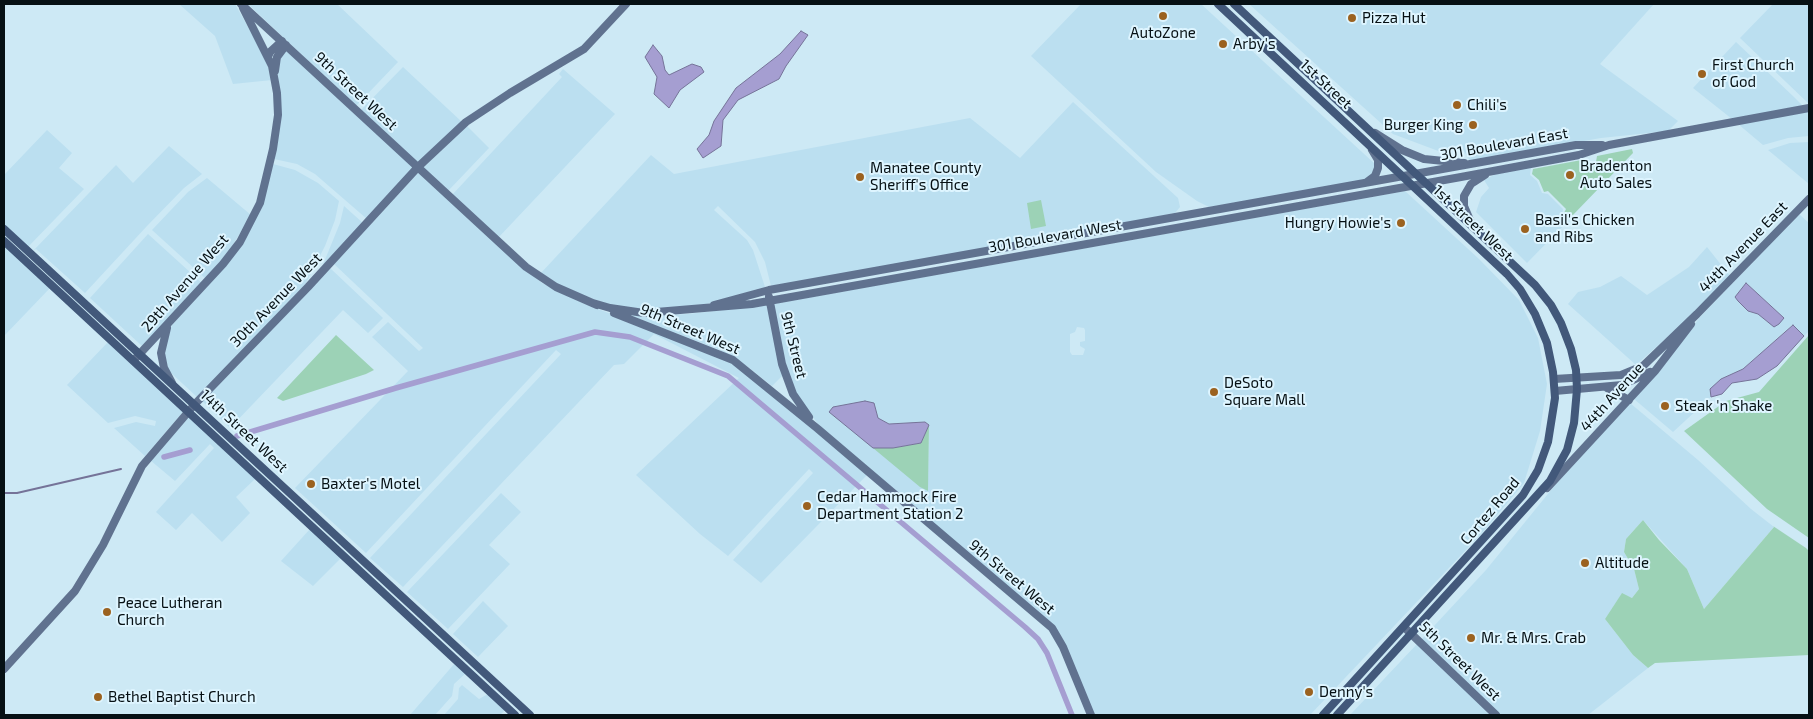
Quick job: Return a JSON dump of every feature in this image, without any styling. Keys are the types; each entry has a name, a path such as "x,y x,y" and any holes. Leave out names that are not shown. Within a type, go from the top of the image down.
{"main road":[{"name":"9th Street West","path":"241,4 531,271 556,287 733,360 818,429 1052,628 1063,647 1091,715"},
{"name":"29th Avenue West","path":"133,361 232,253 247,230 260,203 272,155 278,115 274,72 241,4"},
{"name":"30th Avenue West","path":"4,669 75,591 103,545 142,466 195,404 308,287 418,168 476,114 584,49 626,4"},
{"name":"1st Street","path":"1218,4 1414,186"},
{"name":"1st Street","path":"1234,4 1540,290"},
{"name":"29th Avenue West","path":"274,72 277,57 284,43"},
{"path":"268,57 270,52 284,43"},
{"name":"301 Boulevard East","path":"1405,177 1576,145 1609,144 1809,108"},
{"path":"1364,126 1402,150 1424,159 1476,163"},
{"path":"1360,134 1375,154 1378,162 1378,171 1367,183"},
{"name":"301 Boulevard East","path":"1414,186 1579,155 1609,144"},
{"path":"1473,227 1464,206 1466,191 1477,179 1496,170"},
{"name":"301 Boulevard West","path":"701,309 769,290 1405,177"},
{"name":"301 Boulevard West","path":"593,303 610,308 644,313 770,302 1414,186"},
{"name":"1st Street West","path":"1414,186 1513,280"},
{"name":"44th Avenue East","path":"1697,314 1809,199"},
{"name":"14th Street West","path":"4,229 530,715"},
{"name":"14th Street West","path":"4,241 515,715"},
{"name":"Cortez Road","path":"1323,715 1511,510 1529,487 1548,442 1555,390 1550,355 1541,326 1528,301 1513,280"},
{"name":"9th Street","path":"769,290 786,376 798,403 818,429"},
{"name":"Cortez Road","path":"1337,715 1542,493 1556,472 1568,445 1575,418 1577,377 1565,330 1556,312 1540,290"},
{"path":"1554,379 1616,376 1638,369 1648,362 1697,314"},
{"name":"44th Avenue","path":"1542,493 1629,400 1661,363 1697,314"},
{"path":"169,323 161,353 164,368 172,383"},
{"path":"1555,390 1632,383 1661,363"},
{"path":"1602,387 1629,400"},
{"name":"5th Street West","path":"1404,627 1496,715"}],"shaded area":[{"path":"179,4 235,4 266,59 272,80 233,84 215,36"},
{"path":"248,4 337,4 398,62 356,106"},
{"path":"1081,4 1201,4 1375,164 1372,175 1363,181 1209,207 1197,201 1156,172 1031,56"},
{"path":"1249,4 1654,4 1600,64 1678,121 1668,131 1601,138 1470,161 1464,151 1441,152 1393,134"},
{"path":"1773,4 1809,4 1809,104 1740,38"},
{"path":"801,31 808,35 779,79 738,100 723,120 721,146 703,158 697,149 709,135 714,121 736,88 780,54"},
{"path":"1736,42 1803,106 1732,119 1693,88"},
{"path":"653,45 662,56 665,70 669,75 692,64 701,67 704,72 680,90 669,108 654,94 657,77 645,57"},
{"path":"287,49 414,167 367,219 315,174 297,164 274,159 278,65 280,58"},
{"path":"403,67 462,122 418,164 361,110"},
{"path":"563,69 615,114 498,238 452,195 562,77 559,74"},
{"path":"1073,102 1178,198 1180,207 1175,213 1056,237 771,286 765,262 755,242 718,206 714,210 747,240 753,250 765,287 700,306 644,310 611,305 573,292 540,274 651,155 674,174 970,118 1020,158"},
{"path":"1809,111 1809,136 1788,138 1763,145 1738,124"},
{"path":"467,126 489,148 448,191 423,168"},
{"path":"47,130 72,153 59,168 84,189 28,247 4,225 4,175"},
{"path":"1809,142 1809,184 1768,150 1790,143"},
{"path":"169,146 202,174 184,188 85,293 36,249 33,251 116,165 133,183"},
{"path":"273,164 295,170 318,183 339,201 335,220 325,246 305,285 197,397 169,371 164,353 167,337 172,325 234,255"},
{"path":"1531,167 1530,175 1537,181 1542,193 1548,194 1563,209 1562,215 1569,220 1527,263 1476,212 1481,197 1489,188 1484,180 1498,173"},
{"path":"419,172 542,283 583,303 718,356 745,371 867,475 761,583 733,560 813,473 809,469 728,556 700,534 636,475 739,378 654,334 624,364 614,365 403,587 370,558 561,354 556,350 366,553 295,488 408,371 372,337 388,322 419,351 423,348 334,264"},
{"path":"207,178 251,215 229,251 206,279 152,230 188,192"},
{"path":"1405,191 1479,259 1519,300 1538,338 1547,384 1540,431 1524,483 1482,533 1310,715 1094,715 1060,635 820,427 796,393 785,363 773,304","holes":["1077,327 1084,328 1085,330 1085,341 1080,342 1080,346 1085,349 1083,355 1072,355 1070,352 1070,334 1075,332","875,411 878,418 889,424 925,422 929,425 928,478 849,428 830,412"]},
{"path":"344,206 363,223 322,267 340,223"},
{"path":"1799,214 1809,223 1809,331 1804,336 1792,325 1743,369 1721,379 1711,389 1711,397 1673,432 1634,399 1665,364 1700,317","holes":["1746,283 1784,318 1767,322 1759,314 1748,311 1736,297"]},
{"path":"148,234 202,283 142,346 90,298"},
{"path":"4,245 50,288 4,336"},
{"path":"1707,247 1730,276 1697,311 1636,365 1568,304 1578,292 1600,287 1621,276 1647,295 1689,267"},
{"path":"330,268 383,318 368,333 343,310 230,428 202,401"},
{"path":"1746,283 1784,318 1779,324 1774,327 1758,314 1748,311 1738,301 1735,297"},
{"path":"767,305 783,375 772,386 748,367 720,350 626,314 647,316 688,314"},
{"path":"1793,325 1804,336 1777,366 1757,379 1732,383 1722,394 1711,397 1710,389 1721,379 1743,369"},
{"path":"108,342 183,412 145,456 114,428 136,422 155,426 156,421 135,416 108,423 67,385"},
{"path":"865,401 874,403 878,418 889,424 925,422 929,425 921,443 893,448 873,448 829,412 833,407"},
{"path":"1630,403 1774,527 1704,609 1687,569 1643,520 1626,539 1624,552 1634,569 1639,589 1632,598 1622,594 1605,619 1633,655 1648,668 1588,715 1500,715 1421,640 1486,570 1556,484"},
{"path":"188,416 255,479 236,497 250,513 222,542 192,513 176,530 156,512 214,448 210,444 175,481 150,460"},
{"path":"501,493 521,512 489,545 510,564 448,629 407,592"},
{"path":"310,529 341,558 313,586 281,561"},
{"path":"483,601 508,626 478,657 453,634"},
{"path":"1417,644 1492,715 1350,715"},
{"path":"455,663 466,673 454,684 452,696 435,715 410,715"},
{"path":"462,685 479,699 488,694 505,710 500,715 444,715 458,699 459,688"}],"green space":[{"path":"1632,149 1633,153 1571,217 1564,213 1566,209 1548,191 1544,192 1539,180 1532,174 1533,169 1587,159 1590,163 1596,162 1597,156"},
{"path":"1041,200 1046,226 1031,229 1027,203"},
{"path":"336,335 374,370 283,401 277,398"},
{"path":"1809,335 1809,538 1767,509 1684,431 1726,401 1759,392"},
{"path":"929,425 928,491 920,487 873,448 893,448 921,443"},
{"path":"1643,520 1687,569 1704,609 1773,526 1806,548 1809,551 1809,655 1655,663 1648,668 1633,655 1605,619 1622,593 1632,598 1639,589 1634,569 1624,552 1626,539"}],"waterway":[{"path":"237,436 396,388 595,332 630,337 728,376 1025,627 1038,639 1047,653 1072,715"},
{"path":"164,457 190,450"},
{"path":"4,493 17,493 121,469"}],"place":[{"name":"AutoZone","path":"1163,16"},
{"name":"Pizza Hut","path":"1352,18"},
{"name":"Arby's","path":"1223,44"},
{"name":"First Church of God","path":"1702,74"},
{"name":"Chili's","path":"1457,105"},
{"name":"Burger King","path":"1473,125"},
{"name":"Bradenton Auto Sales","path":"1570,175"},
{"name":"Manatee County Sheriff's Office","path":"860,177"},
{"name":"Hungry Howie's","path":"1401,223"},
{"name":"Basil's Chicken and Ribs","path":"1525,229"},
{"name":"DeSoto Square Mall","path":"1214,392"},
{"name":"Steak 'n Shake","path":"1665,406"},
{"name":"Baxter's Motel","path":"311,484"},
{"name":"Cedar Hammock Fire Department Station 2","path":"807,506"},
{"name":"Altitude","path":"1585,563"},
{"name":"Peace Lutheran Church","path":"107,612"},
{"name":"Mr. & Mrs. Crab","path":"1471,638"},
{"name":"Denny's","path":"1309,692"},
{"name":"Bethel Baptist Church","path":"98,697"}]}
